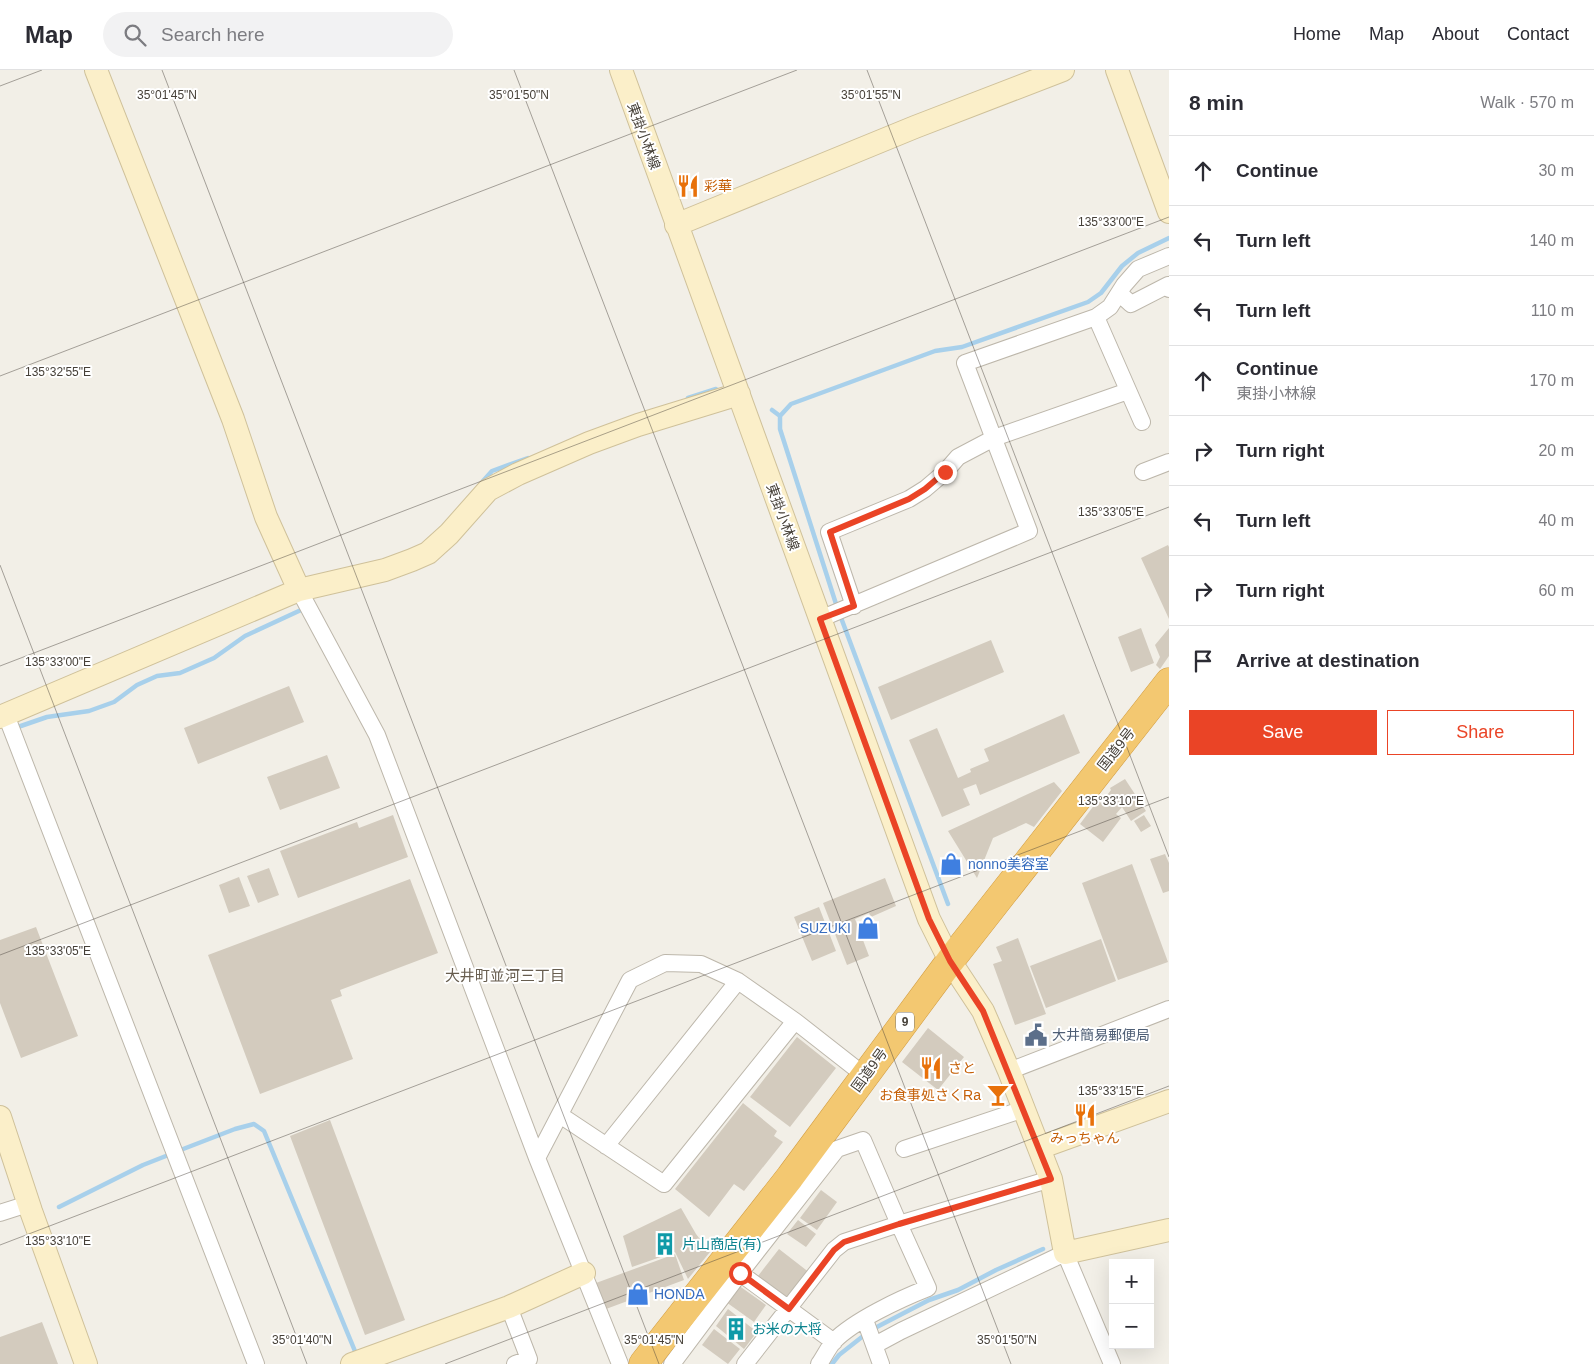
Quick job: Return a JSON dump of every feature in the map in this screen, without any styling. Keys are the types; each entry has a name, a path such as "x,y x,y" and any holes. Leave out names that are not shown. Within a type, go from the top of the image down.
{"highway":[{"name":"国道9号","path":"643,1364 731,1267 790,1177 864,1075 950,961 1169,682"}],"street":[{"path":"96,70 233,419 266,517 299,590 377,735 537,1158 620,1364"},
{"name":"東掛小林線","path":"621,70 929,919 950,961 983,1011 1009,1071 1051,1179 1066,1253"},
{"path":"676,225 915,127 1063,70"},
{"path":"1117,70 1169,212"},
{"path":"820,619 1029,531 965,363 1096,317 1110,307 1138,269 1169,256"},
{"path":"1119,293 1131,304 1168,286 1169,289"},
{"path":"1096,317 1142,422"},
{"path":"854,606 830,532 909,499 925,489 945,472 958,456 994,438 1128,391"},
{"path":"256,1364 3,716 299,590 384,570 412,560 428,552 449,534 488,490 518,474 638,426 738,394"},
{"path":"1143,472 1169,462"},
{"path":"537,1158 630,980 665,963 701,964 738,981 796,1021 864,1075"},
{"path":"606,1146 738,981"},
{"path":"1009,1071 1169,1009"},
{"path":"560,1115 664,1184 796,1021"},
{"path":"1039,1148 1169,1101"},
{"path":"904,1149 1024,1109"},
{"path":"0,1117 28,1204 86,1364"},
{"path":"672,1364 731,1267 837,1150 863,1140 928,1288 906,1297 865,1320 834,1342 819,1364"},
{"path":"745,1364 834,1250 844,1242 1051,1179"},
{"path":"0,1213 28,1204"},
{"path":"875,1345 1066,1253 1169,1230"},
{"path":"1066,1253 1112,1364"},
{"path":"731,1267 834,1342"},
{"path":"352,1364 509,1307 584,1273"},
{"path":"509,1307 529,1359 515,1364"},
{"path":"865,1320 881,1364"}],"building":[{"path":"1168,545 1169,547 1169,619 1141,558"},
{"path":"1141,628 1154,663 1131,672 1118,637"},
{"path":"1169,628 1169,656 1160,669 1156,665 1160,657 1155,645"},
{"path":"991,640 1004,672 891,720 878,687"},
{"path":"289,686 304,722 198,764 184,728"},
{"path":"1064,714 1080,753 980,795 976,784 963,789 970,805 942,817 909,740 937,728 958,778 971,772 970,769 989,761 984,749"},
{"path":"327,755 340,788 280,810 267,777"},
{"path":"1125,779 1146,811 1131,821 1122,807 1116,814 1121,818 1103,842 1080,824 1098,800 1101,803 1111,790 1110,788"},
{"path":"1054,782 1062,791 1034,827 1026,823 993,838 977,878 948,831"},
{"path":"393,815 408,857 298,898 280,851 357,822 359,828"},
{"path":"1144,815 1151,826 1141,832 1134,821"},
{"path":"1165,854 1169,863 1169,891 1163,893 1150,859"},
{"path":"1132,864 1168,962 1118,980 1082,883"},
{"path":"269,868 279,895 258,903 247,876"},
{"path":"239,877 250,906 229,913 219,885"},
{"path":"885,878 896,906 871,917 869,913 855,919 869,956 847,965 823,903"},
{"path":"410,879 438,953 340,990 342,996 331,1000 353,1059 260,1094 208,955"},
{"path":"819,907 836,951 812,961 794,917"},
{"path":"36,927 78,1036 21,1058 0,1003 0,940"},
{"path":"1018,938 1046,1014 1015,1025 993,964 1002,961 996,947"},
{"path":"1101,939 1116,981 1046,1008 1030,966"},
{"path":"928,1028 964,1057 938,1090 902,1062"},
{"path":"797,1037 836,1068 790,1127 750,1097"},
{"path":"743,1103 777,1131 774,1136 783,1142 744,1191 734,1184 709,1217 675,1189"},
{"path":"330,1120 405,1320 365,1335 290,1136"},
{"path":"821,1190 837,1202 817,1230 800,1218"},
{"name":"片山商店(有)","path":"681,1208 696,1234 710,1252 688,1279 675,1252 632,1267 623,1236"},
{"path":"798,1220 816,1234 806,1247 787,1234"},
{"path":"779,1249 810,1273 789,1300 758,1276"},
{"path":"675,1254 684,1280 606,1309 596,1283"},
{"path":"738,1285 766,1305 754,1322 726,1302"},
{"name":"お米の大将","path":"728,1309 757,1332 744,1349 716,1326"},
{"path":"42,1322 58,1364 0,1364 0,1337"},
{"path":"714,1329 740,1349 728,1364 702,1345"}],"waterway":[{"path":"837,607 780,429 780,416 791,404 935,351 962,347 1088,302 1101,293 1122,266 1138,253 1169,238"},
{"path":"688,398 716,389"},
{"path":"772,410 780,416"},
{"path":"483,481 492,471 528,458"},
{"path":"15,728 47,717 89,711 114,702 137,685 157,676 180,673 214,658 245,636 301,610"},
{"path":"840,615 948,904"},
{"path":"178,1151 235,1129 254,1124 264,1131 357,1356"},
{"path":"59,1207 143,1165 171,1154"},
{"path":"873,1329 929,1300 958,1290 996,1270 1043,1249"},
{"path":"832,1364 839,1355 867,1333"}],"place":[{"name":"彩華","path":"688,186"},
{"name":"nonno美容室","path":"951,864"},
{"name":"SUZUKI","path":"868,928"},
{"name":"大井簡易郵便局","path":"1036,1035"},
{"name":"さと","path":"931,1068"},
{"name":"お食事処さくRa","path":"998,1095"},
{"name":"みっちゃん","path":"1085,1115"},
{"name":"片山商店(有)","path":"665,1244"},
{"name":"HONDA","path":"638,1294"},
{"name":"お米の大将","path":"736,1329"}],"district":[{"name":"大井町並河三丁目","path":"505,975"}],"route":[{"path":"740,1273 789,1309 834,1250 844,1242 1051,1179 1009,1071 983,1011 950,961 929,919 820,619 854,606 830,532 909,499 925,489 945,472"}]}
